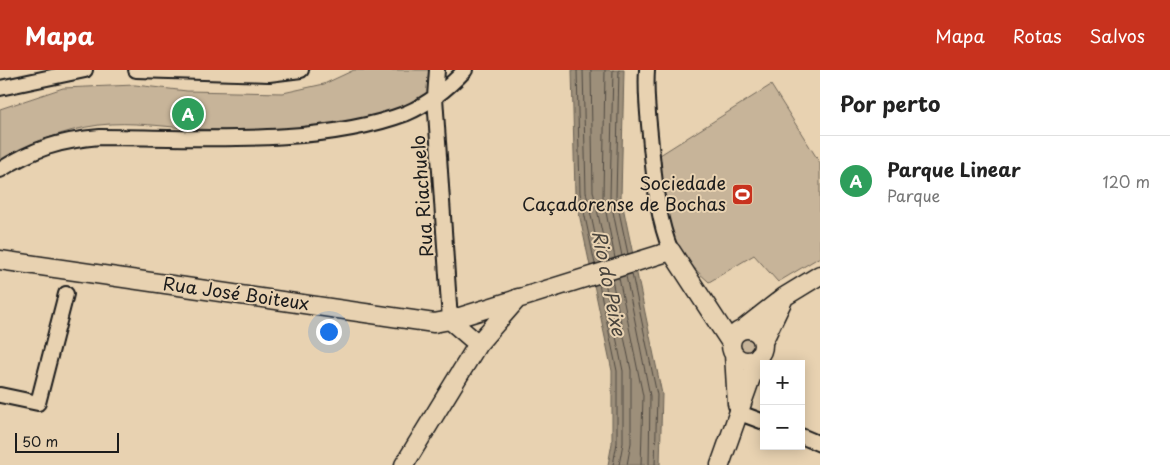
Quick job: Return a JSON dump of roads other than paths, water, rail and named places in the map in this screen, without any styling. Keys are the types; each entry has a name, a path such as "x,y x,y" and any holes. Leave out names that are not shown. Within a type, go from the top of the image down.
{"main road":[{"name":"Rua José Boiteux","path":"0,260 434,323 450,320 671,251"},
{"path":"671,251 696,291 736,340 746,360 761,348"},
{"path":"737,412 736,340 784,297 820,275"},
{"path":"720,465 761,348 784,297"},
{"path":"404,465 478,344 518,298"},
{"path":"450,320 478,344"},
{"path":"736,340 758,333 761,348"}],"street":[{"path":"0,88 85,70"},
{"path":"136,70 269,74 301,70"},
{"name":"Rua Riachuelo","path":"437,70 435,97 450,320"},
{"path":"0,170 35,151 67,140 100,137 301,135 360,124 407,113 435,97 465,70"},
{"path":"647,70 645,90 658,209 662,229 671,251"},
{"path":"0,394 38,403 66,294"},
{"path":"737,412 760,421"},
{"path":"805,438 820,444"}],"water":[{"name":"Rio do Peixe","path":"572,70 624,70 621,197 662,394 660,465 608,465 612,443 612,371 575,194"}],"place":[{"name":"Parque Linear","path":"188,114"},
{"name":"Sociedade Caçadorense de Bochas","path":"742,194"}]}
